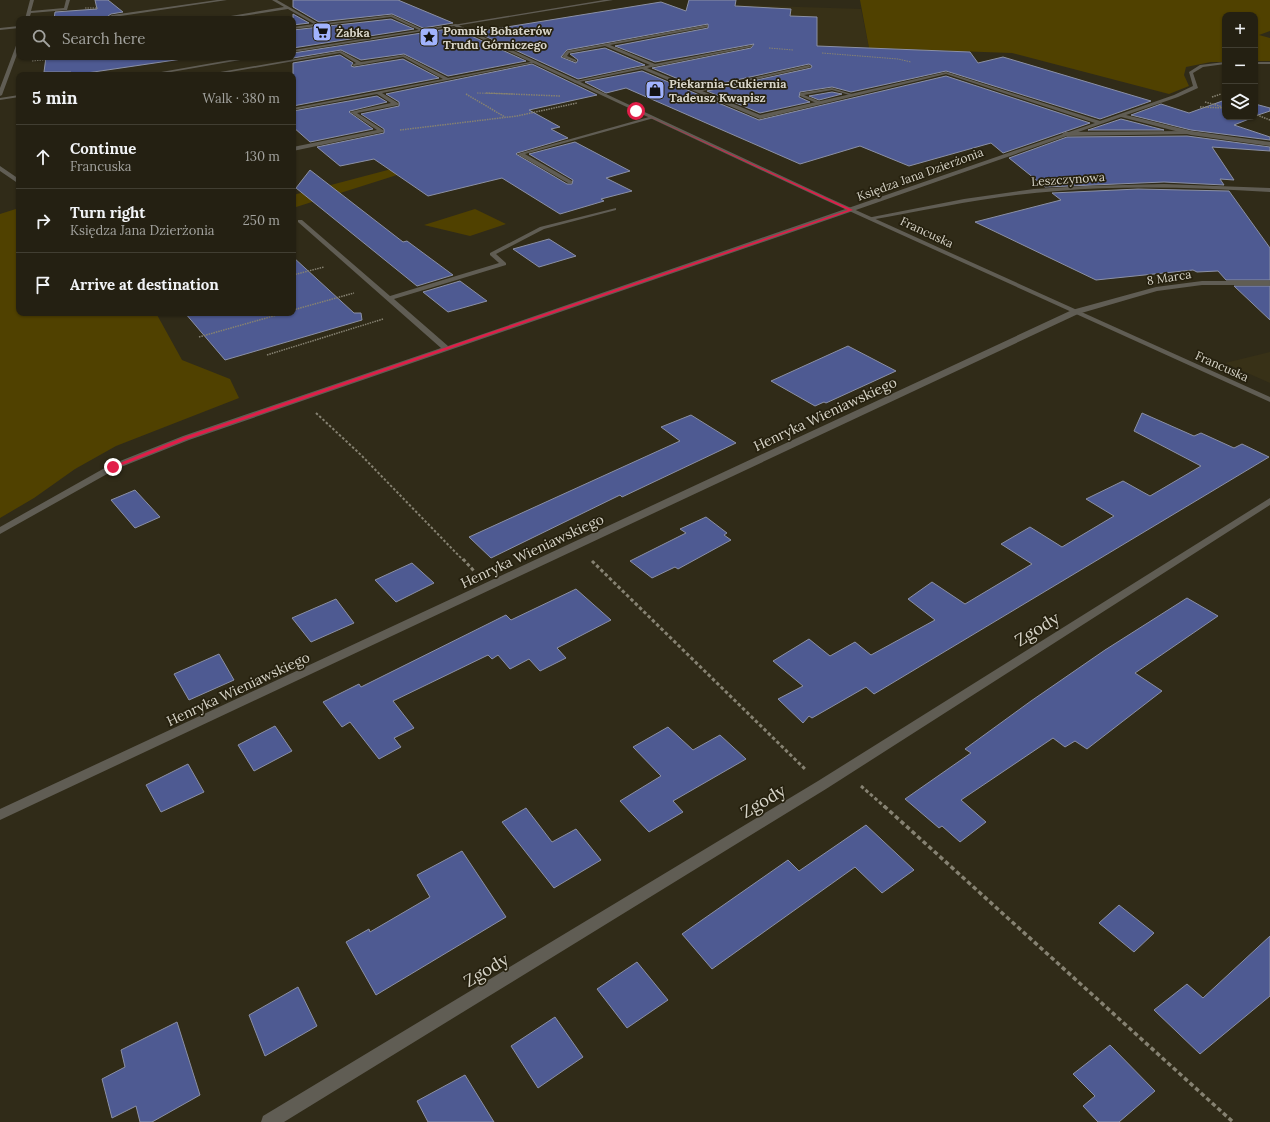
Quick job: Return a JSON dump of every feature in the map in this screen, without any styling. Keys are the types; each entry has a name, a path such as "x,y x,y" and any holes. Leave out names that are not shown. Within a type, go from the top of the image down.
{"street":[{"path":"28,16 32,0"},
{"path":"29,12 66,9 68,0"},
{"path":"112,16 225,0"},
{"path":"274,0 317,24"},
{"path":"296,51 611,0"},
{"path":"235,16 288,8"},
{"path":"296,28 392,16 422,30"},
{"name":"Francuska","path":"455,25 651,118 1270,400"},
{"path":"574,61 564,56 567,52 707,26"},
{"path":"0,29 16,27"},
{"path":"606,45 654,65"},
{"path":"576,82 752,46"},
{"path":"0,95 16,51"},
{"path":"296,60 341,52 360,64"},
{"path":"350,66 404,56 448,79"},
{"path":"164,72 237,60"},
{"path":"222,72 293,60"},
{"path":"296,108 535,62"},
{"name":"Księdza Jana Dzierżonia","path":"0,531 113,467 186,438 852,210 1119,115 1196,87 1191,72 1202,66 1222,63"},
{"path":"1258,63 1270,63"},
{"path":"698,91 809,66"},
{"path":"642,68 760,117 946,73 1099,122"},
{"path":"819,103 802,94 832,89 852,95"},
{"path":"296,148 381,131 354,112 396,104 378,92"},
{"path":"0,99 16,96"},
{"path":"1119,115 1191,133"},
{"path":"570,182 520,154 651,118"},
{"path":"1065,134 1191,133 1269,142"},
{"path":"0,168 16,180"},
{"name":"Leszczynowa","path":"870,218 994,197 1058,189 1176,186 1270,190"},
{"path":"389,298 504,264 492,254 542,228 614,209"},
{"path":"300,221 446,348"},
{"name":"8 Marca","path":"1075,312 1156,289 1202,283 1270,283"},
{"name":"Henryka Wieniawskiego","path":"0,815 1075,312"},
{"name":"Zgody","path":"269,1122 845,771 1270,501"}],"path":[{"path":"752,46 796,50"},
{"path":"817,53 898,59 946,73"},
{"path":"29,61 41,60"},
{"path":"469,92 462,92 506,117"},
{"path":"476,93 560,96"},
{"path":"1201,101 1222,107"},
{"path":"399,130 506,117 582,102"},
{"path":"1258,116 1270,120"},
{"path":"296,274 346,261"},
{"path":"296,309 376,287"},
{"path":"267,355 405,312"},
{"path":"199,337 273,316"},
{"path":"301,399 361,455 489,587"},
{"path":"576,546 822,785"},
{"path":"845,771 1233,1122"}],"shaded area":[{"path":"860,0 1270,0 1270,31 1259,35 1270,38 1270,61 1258,61 1258,12 1222,12 1222,62 1211,62 1186,67 1184,75 1189,86 1169,94 1012,53 869,48"},
{"path":"737,5 861,9 869,48 790,45 737,10"},
{"path":"477,155 397,175 296,207 296,194 418,162"},
{"path":"16,209 16,316 158,316 182,360 230,379 239,398 116,446 75,469 34,498 0,518 0,214"},
{"path":"475,209 506,224 470,236 424,225"},
{"path":"1270,352 1270,383 1225,363"}],"building":[{"path":"95,0 108,0 123,12 108,16 54,16 55,12 97,9"},
{"path":"293,0 398,0 453,23 423,28 392,14 319,22 293,7"},
{"path":"689,0 736,0 735,6 791,9 790,16 817,17 817,46 970,52 978,63 1003,57 1151,101 1100,119 946,71 851,92 832,87 800,92 799,97 810,102 760,113 707,91 811,68 812,66 809,64 700,88 652,68 751,48 754,44 655,62 615,46 708,28 708,24 567,50 561,57 576,63 578,60 570,54 605,48 645,65 578,79 476,32 661,2 686,11"},
{"path":"293,14 309,23 296,25 296,16 293,16"},
{"path":"391,19 414,29 296,48 296,30"},
{"path":"454,28 526,61 448,76 404,54 361,60 341,50 296,58 296,53"},
{"path":"340,55 353,63 351,66 354,67 403,59 439,78 296,105 296,72 293,72 293,63"},
{"path":"46,60 175,60 93,72 44,72"},
{"path":"532,64 597,95 529,110 560,127 551,129 568,138 516,154 567,184 572,184 573,180 529,154 575,142 630,171 606,178 632,191 601,199 604,201 560,214 502,178 428,196 374,159 340,166 317,147 384,133 384,129 361,114 399,106 399,102 386,94"},
{"path":"642,71 759,120 946,76 1090,123 1003,153 991,143 909,166 860,146 800,164 626,88 606,93 585,82"},
{"path":"832,92 842,94 819,100 809,96"},
{"path":"377,96 387,102 349,112 373,129 310,142 296,130 296,110"},
{"path":"1222,101 1222,120 1246,120 1234,125 1270,137 1270,140 1191,130 1131,115 1161,104 1189,113"},
{"path":"1258,105 1270,108 1270,111 1258,115"},
{"path":"1121,119 1164,130 1088,130"},
{"path":"1187,136 1270,147 1270,151 1212,147 1234,180 1220,179 1224,185 1164,182 1045,187 1009,158 1067,137"},
{"path":"310,170 403,242 407,241 453,275 417,286 296,188"},
{"path":"1138,189 1229,191 1270,248 1270,280 1226,280 1218,271 1197,272 1193,270 1096,280 975,222 1061,200 1052,193"},
{"path":"549,239 576,256 539,267 513,249"},
{"path":"296,260 354,313 361,313 362,320 225,360 188,316 296,316"},
{"path":"460,281 487,301 448,312 423,292"},
{"path":"1234,286 1270,286 1270,320"},
{"path":"848,346 896,371 826,403 824,402 815,406 771,381"},
{"path":"1142,413 1194,436 1201,433 1234,448 1242,444 1269,457 874,694 866,687 812,718 809,716 803,723 778,699 803,686 773,661 809,639 830,656 855,642 871,655 935,620 908,599 932,582 965,604 1032,564 1001,544 1030,527 1062,547 1114,516 1086,499 1123,481 1150,496 1201,466 1134,431"},
{"path":"691,415 736,443 622,497 620,495 491,558 469,537 680,441 661,427"},
{"path":"135,490 160,517 135,528 111,500"},
{"path":"706,517 727,533 724,535 731,540 678,569 675,567 652,578 630,561 686,533 680,529"},
{"path":"412,563 434,583 396,602 375,580"},
{"path":"576,589 611,620 557,648 566,658 540,671 529,659 510,669 498,655 492,659 488,655 393,701 414,728 394,738 401,747 379,759 350,722 342,727 323,702 359,684 361,687 506,615 511,620"},
{"path":"1187,598 1218,616 1135,673 1162,691 1087,749 1075,741 1065,747 1053,738 961,800 986,822 960,842 942,826 939,828 905,799 971,753 965,749 1031,701 1105,650"},
{"path":"336,599 354,623 311,642 292,618"},
{"path":"219,654 234,680 189,700 174,674"},
{"path":"275,726 292,751 254,771 238,745"},
{"path":"668,727 693,750 720,735 746,759 673,801 683,812 649,832 620,801 661,776 633,747"},
{"path":"188,764 204,792 161,812 146,785"},
{"path":"526,808 552,842 576,829 601,860 554,888 502,822"},
{"path":"866,825 914,870 882,893 855,867 712,969 682,934 788,860 799,871"},
{"path":"462,851 506,917 376,995 346,942 369,929 370,932 430,897 417,875"},
{"path":"1119,905 1154,933 1134,952 1099,923"},
{"path":"1270,936 1270,996 1200,1054 1154,1010 1187,984 1203,998"},
{"path":"637,962 668,1000 627,1028 597,989"},
{"path":"298,987 317,1026 265,1056 249,1015"},
{"path":"555,1017 583,1057 538,1088 511,1046"},
{"path":"177,1022 200,1095 152,1122 140,1122 136,1106 112,1118 102,1079 125,1067 121,1050"},
{"path":"1110,1045 1155,1091 1119,1122 1098,1122 1083,1106 1095,1096 1073,1074"},
{"path":"465,1075 494,1122 428,1122 417,1101"}],"place":[{"name":"Żabka","path":"322,32"},
{"name":"Pomnik Bohaterów Trudu Górniczego","path":"429,37"},
{"name":"Piekarnia-Cukiernia Tadeusz Kwapisz","path":"655,90"}],"route":[{"path":"113,467 186,438 852,210 636,111"}]}
